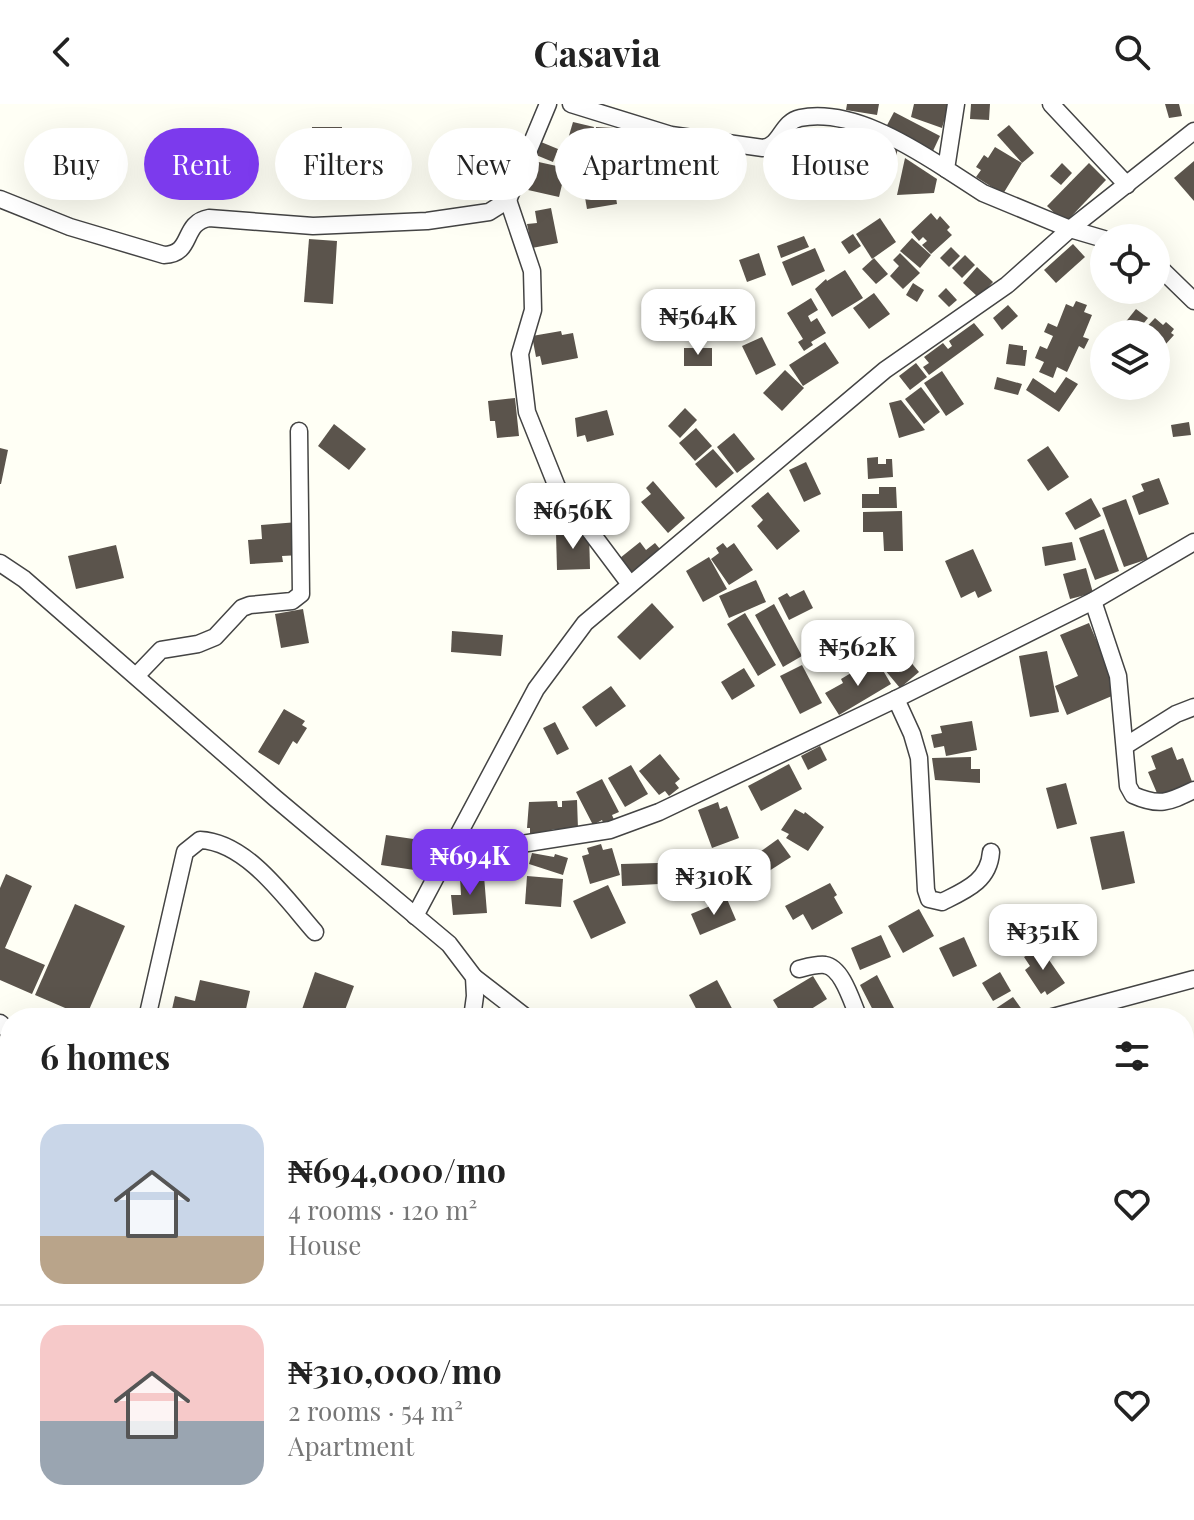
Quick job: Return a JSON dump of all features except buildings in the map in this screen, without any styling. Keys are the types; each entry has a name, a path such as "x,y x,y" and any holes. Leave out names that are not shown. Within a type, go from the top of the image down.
{"street":[{"path":"538,128 548,104"},
{"path":"571,104 671,135 763,148 773,145 791,122 801,118 846,121 900,139 983,193 1090,235"},
{"path":"946,169 956,104"},
{"path":"1051,104 1127,185"},
{"path":"415,916 536,689 585,623 885,370 1007,285 1070,229 1194,131"},
{"path":"0,199 70,227 164,255 174,255 181,250 194,224 209,218 313,226 427,221 489,212 508,200 532,271 533,310 520,354 527,412 557,487 629,583"},
{"path":"1170,278 1194,301"},
{"path":"137,675 161,650 198,644 215,637 242,608 292,601 301,594 299,431"},
{"path":"446,856 610,830 659,812 1093,601 1194,542"},
{"path":"0,563 24,579 275,798 449,944 474,977 514,1008"},
{"path":"1093,601 1118,676 1128,786 1133,795 1168,803 1194,790"},
{"path":"896,699 919,758 929,899 942,902 983,876 990,868 991,852"},
{"path":"1125,746 1176,714 1194,707"},
{"path":"149,1008 185,852 200,840 216,840 258,867 315,932"},
{"path":"799,969 823,965 831,967 839,975 854,1008"},
{"path":"473,1008 474,977"},
{"path":"1086,1008 1194,979"}]}
